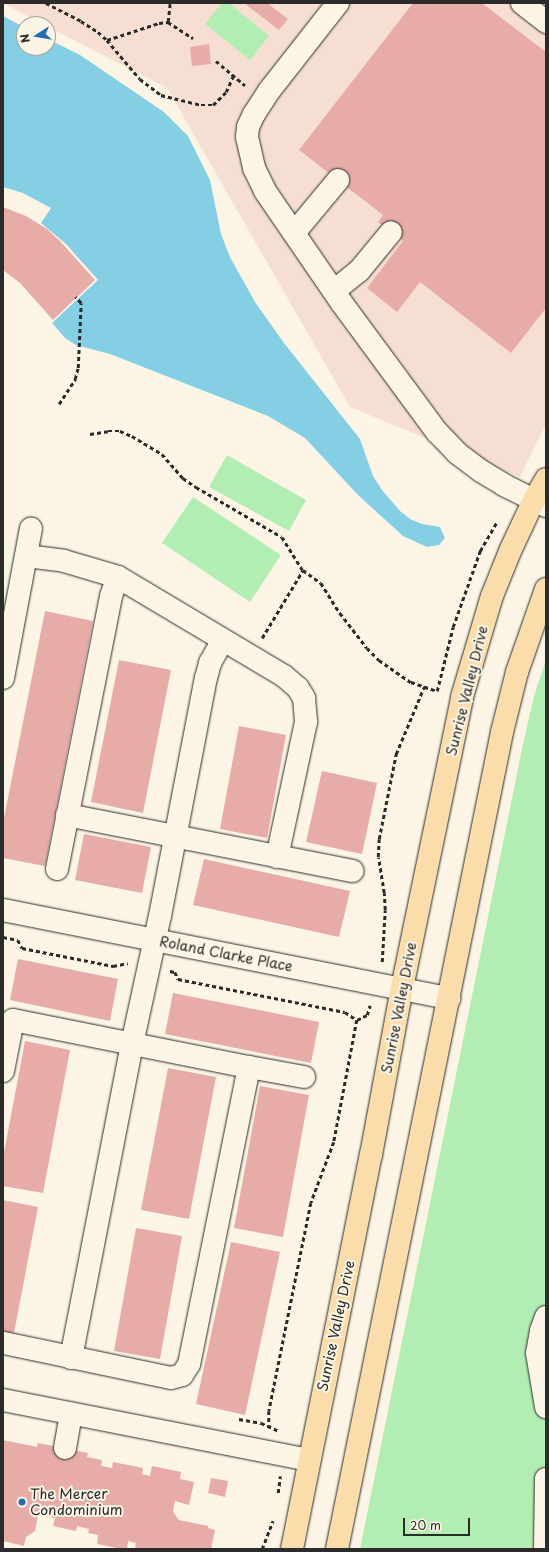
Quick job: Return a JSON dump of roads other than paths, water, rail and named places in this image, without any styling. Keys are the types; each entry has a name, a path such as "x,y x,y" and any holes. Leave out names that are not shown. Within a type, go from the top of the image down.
{"main road":[{"name":"Sunrise Valley Drive","path":"292,1549 371,1155 402,988 462,698 492,596 540,503 546,479"},
{"path":"337,1549 509,702 526,644 546,589"}],"street":[{"path":"338,3 269,91 254,114 248,127 246,137 256,173 265,191 334,292 424,417 447,444 481,471 504,485 540,503"},
{"path":"522,3 546,22"},
{"path":"294,233 338,180"},
{"path":"334,292 362,267 390,232"},
{"path":"3,678 31,529"},
{"path":"26,556 76,563 118,577 284,676 298,688 304,698 306,722 277,856"},
{"path":"57,868 111,596 118,577"},
{"path":"70,1358 132,1044 155,940 206,678 210,663 224,640"},
{"path":"67,815 353,871"},
{"name":"Roland Clarke Place","path":"3,910 449,998"},
{"path":"3,1070 13,1020 304,1077"},
{"path":"3,1344 171,1378 182,1375 189,1364 249,1067"},
{"path":"546,1317 541,1331 537,1353 546,1407"},
{"path":"3,1400 309,1460"},
{"path":"65,1448 71,1414"},
{"path":"545,1549 546,1479"}],"water":[{"path":"3,16 16,23 16,56 56,56 56,43 80,55 164,112 188,136 210,180 221,234 230,257 255,302 284,343 360,439 373,476 382,490 400,511 410,519 422,524 440,527 445,538 439,545 427,547 403,536 358,495 305,438 268,416 110,354 76,345 65,338 52,323 98,280 66,244 41,223 51,208 23,193 3,187"}],"place":[{"name":"The Mercer Condominium","path":"22,1502"}]}
